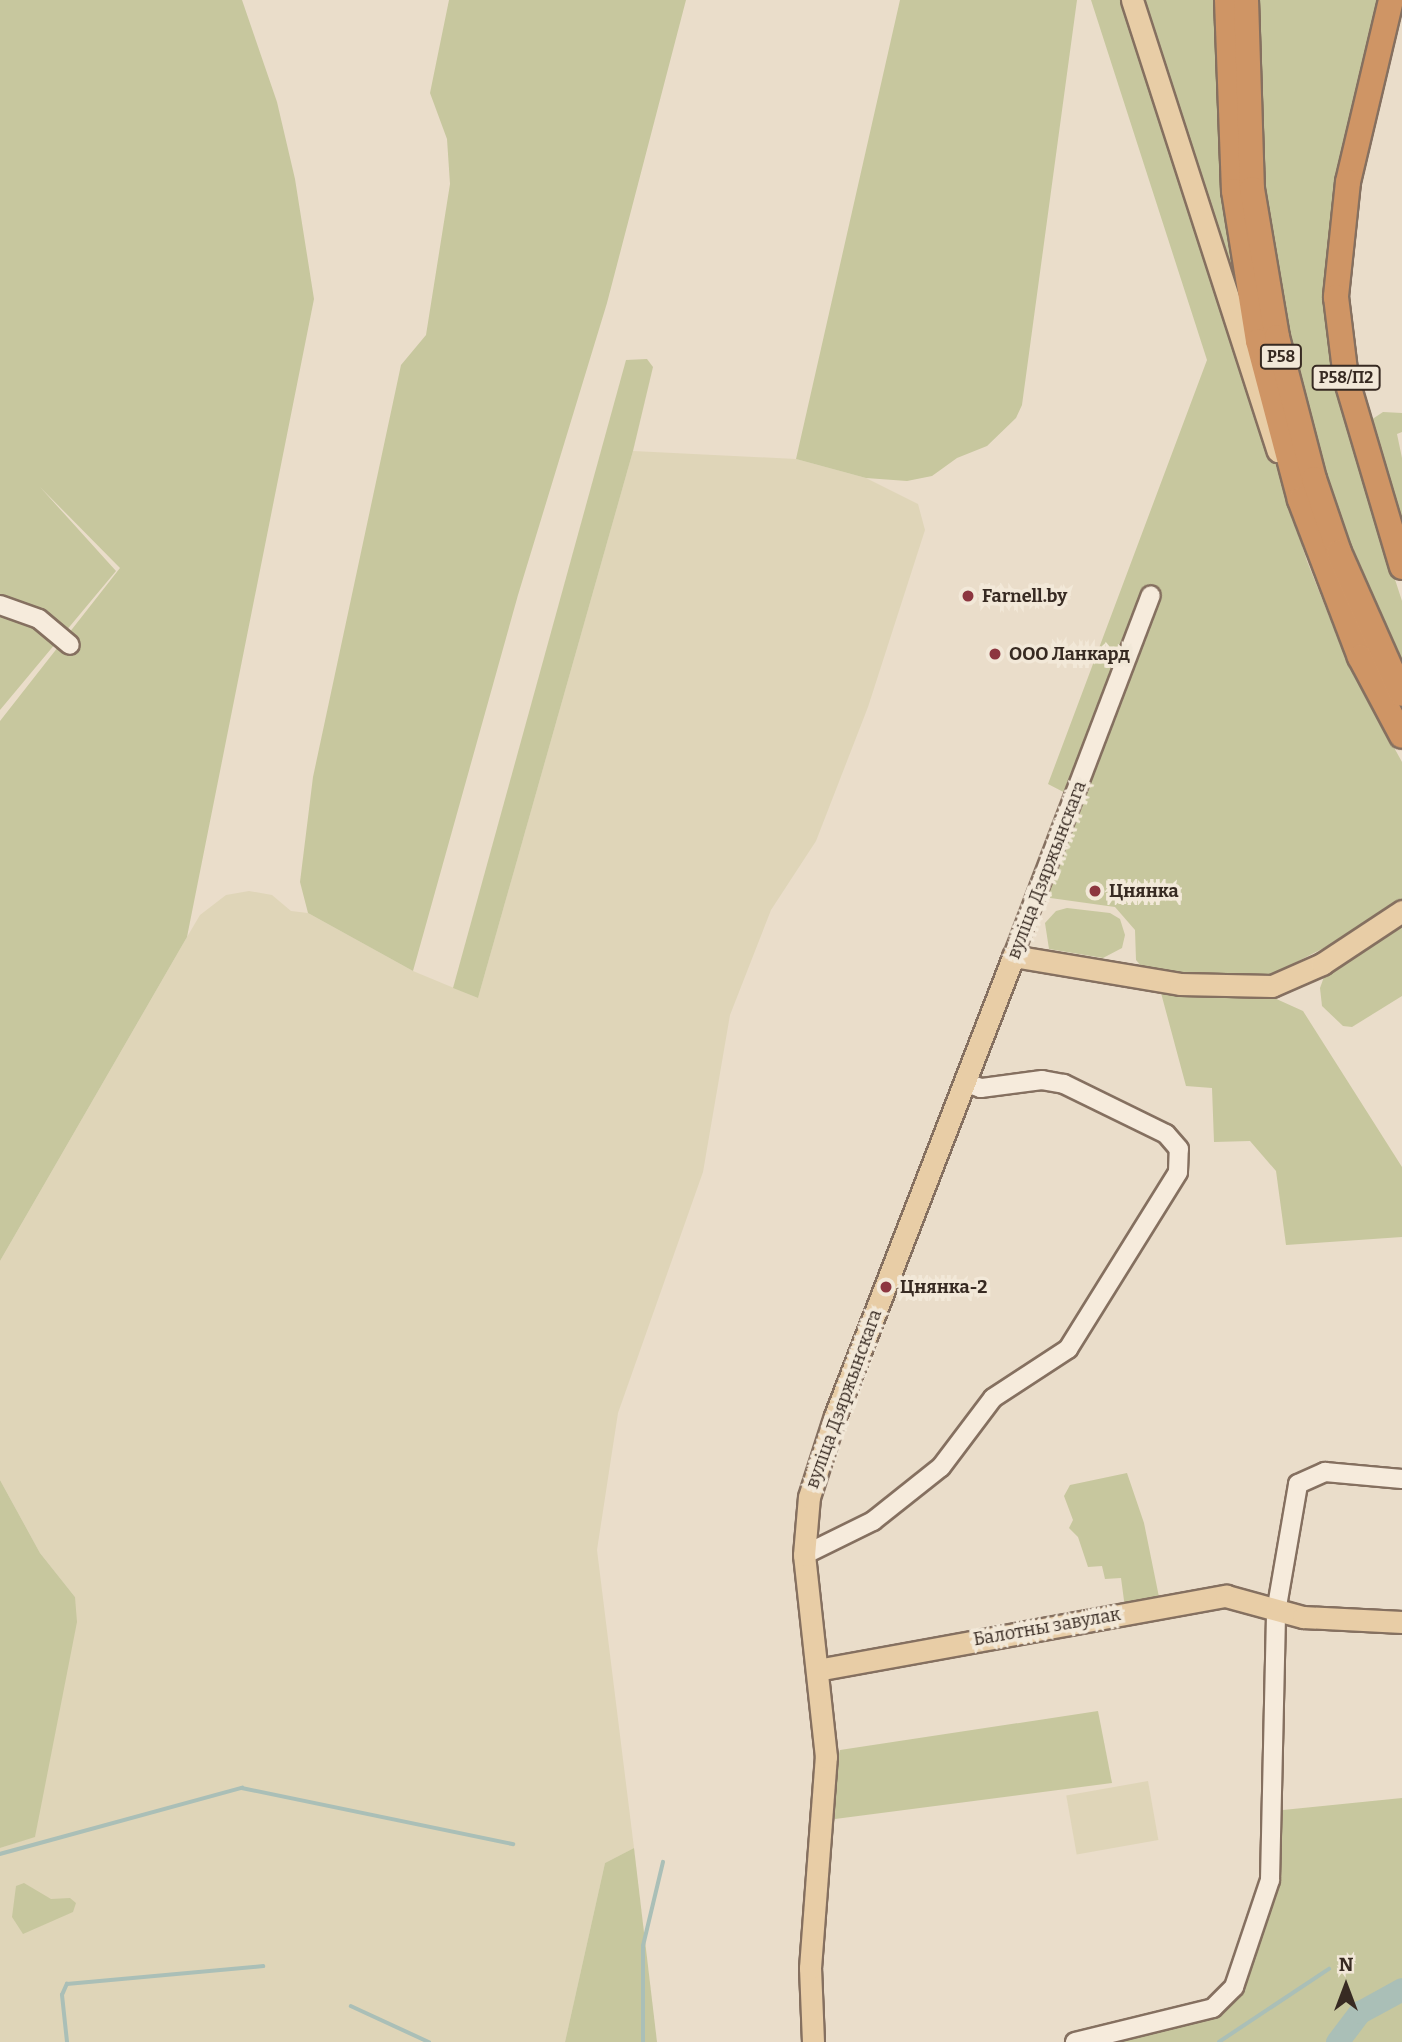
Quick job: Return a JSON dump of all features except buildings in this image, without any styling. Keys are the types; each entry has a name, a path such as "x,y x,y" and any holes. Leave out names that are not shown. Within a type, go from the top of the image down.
{"highway":[{"name":"Р58","path":"1227,0 1233,165 1244,264 1258,341 1300,500 1360,657 1402,736"},
{"name":"Р58","path":"1246,0 1252,189 1277,337 1314,479 1339,552 1402,694"},
{"name":"Р58/П2","path":"1391,0 1348,182 1336,297 1346,378 1402,567"}],"main road":[{"path":"1132,0 1270,433 1300,500"},
{"path":"1013,956 1180,984 1272,986 1322,964 1402,911"},
{"name":"вуліца Дзяржынскага","path":"813,2042 810,1968 826,1757 804,1555 816,1469 1013,956"},
{"name":"Балотны завулак","path":"817,1670 1211,1597 1237,1597 1276,1612 1342,1621 1402,1622"}],"street":[{"name":"вуліца Дзяржынскага","path":"1013,956 1151,595"},
{"path":"0,605 39,620 70,645"},
{"path":"804,1555 873,1521 941,1467 993,1398 1068,1349 1178,1171 1179,1149 1166,1133 1064,1084 1042,1080 981,1088 964,1082"},
{"path":"1083,2038 1213,2008 1224,2000 1234,1987 1265,1904 1273,1811 1276,1612 1298,1484 1325,1472 1402,1479"}],"shaded area":[{"path":"633,451 796,459 866,478 918,504 925,530 868,707 816,841 771,910 730,1015 703,1172 618,1413 597,1550 634,1848 605,1863 565,2042 0,2042 0,1848 35,1836 75,1597 40,1553 0,1480 0,1261 200,915 226,895 249,891 272,895 291,911 308,913 413,971 478,998"},
{"path":"1148,1781 1158,1840 1077,1855 1066,1795"}],"green space":[{"path":"0,0 242,0 277,102 295,179 314,299 187,937 0,1261 0,721 120,568 40,487 116,571 0,710"},
{"path":"449,0 686,0 607,303 518,595 413,971 308,913 300,882 313,777 401,365 426,335 450,184 447,139 430,93"},
{"path":"900,0 1077,0 1022,405 1016,418 987,446 957,458 932,476 907,481 866,478 796,459"},
{"path":"1091,0 1125,0 1307,561 1348,664 1402,762 1402,908 1265,978 1148,974 1136,960 1135,930 1115,907 1036,896 1075,798 1048,784 1207,360"},
{"path":"1141,0 1217,0 1217,106 1228,224 1249,340"},
{"path":"1256,0 1378,0 1345,148 1325,273 1329,347 1354,453 1402,601 1402,671 1350,562 1278,312 1256,109"},
{"path":"647,359 653,367 633,451 478,998 453,988 626,360"},
{"path":"1383,412 1402,413 1402,432 1397,434 1402,458 1402,550 1371,420"},
{"path":"1067,908 1110,913 1120,919 1125,935 1122,948 1103,958 1049,949 1045,923 1056,911"},
{"path":"1402,913 1402,996 1352,1027 1343,1026 1322,1006 1320,988 1325,974"},
{"path":"1161,993 1272,997 1303,1011 1402,1167 1402,1237 1286,1245 1276,1171 1250,1141 1214,1142 1212,1088 1186,1086"},
{"path":"1127,1473 1144,1523 1159,1597 1155,1603 1125,1608 1121,1578 1105,1579 1102,1566 1088,1567 1078,1537 1069,1528 1073,1520 1064,1496 1070,1485"},
{"path":"0,1480 40,1553 75,1597 77,1622 35,1837 0,1848"},
{"path":"1098,1711 1112,1783 835,1819 833,1778 840,1750"},
{"path":"1402,1798 1402,2042 1075,2042 1224,2000 1265,1904 1273,1811"},
{"path":"634,1848 657,2042 565,2042 605,1863"},
{"path":"24,1883 51,1899 70,1898 76,1903 73,1912 23,1934 12,1917 16,1886"}],"waterway":[{"path":"0,1854 242,1788 513,1844"},
{"path":"643,2042 643,1946 663,1862"},
{"path":"67,2042 62,1995 67,1984 263,1966"},
{"path":"1219,2042 1329,1969"},
{"path":"1337,2042 1360,2012 1402,1989"},
{"path":"351,2006 429,2042"}],"place":[{"name":"Farnell.by","path":"968,596"},
{"name":"ООО Ланкард","path":"995,654"},
{"name":"Цнянка","path":"1095,891"},
{"name":"Цнянка-2","path":"886,1287"}]}
